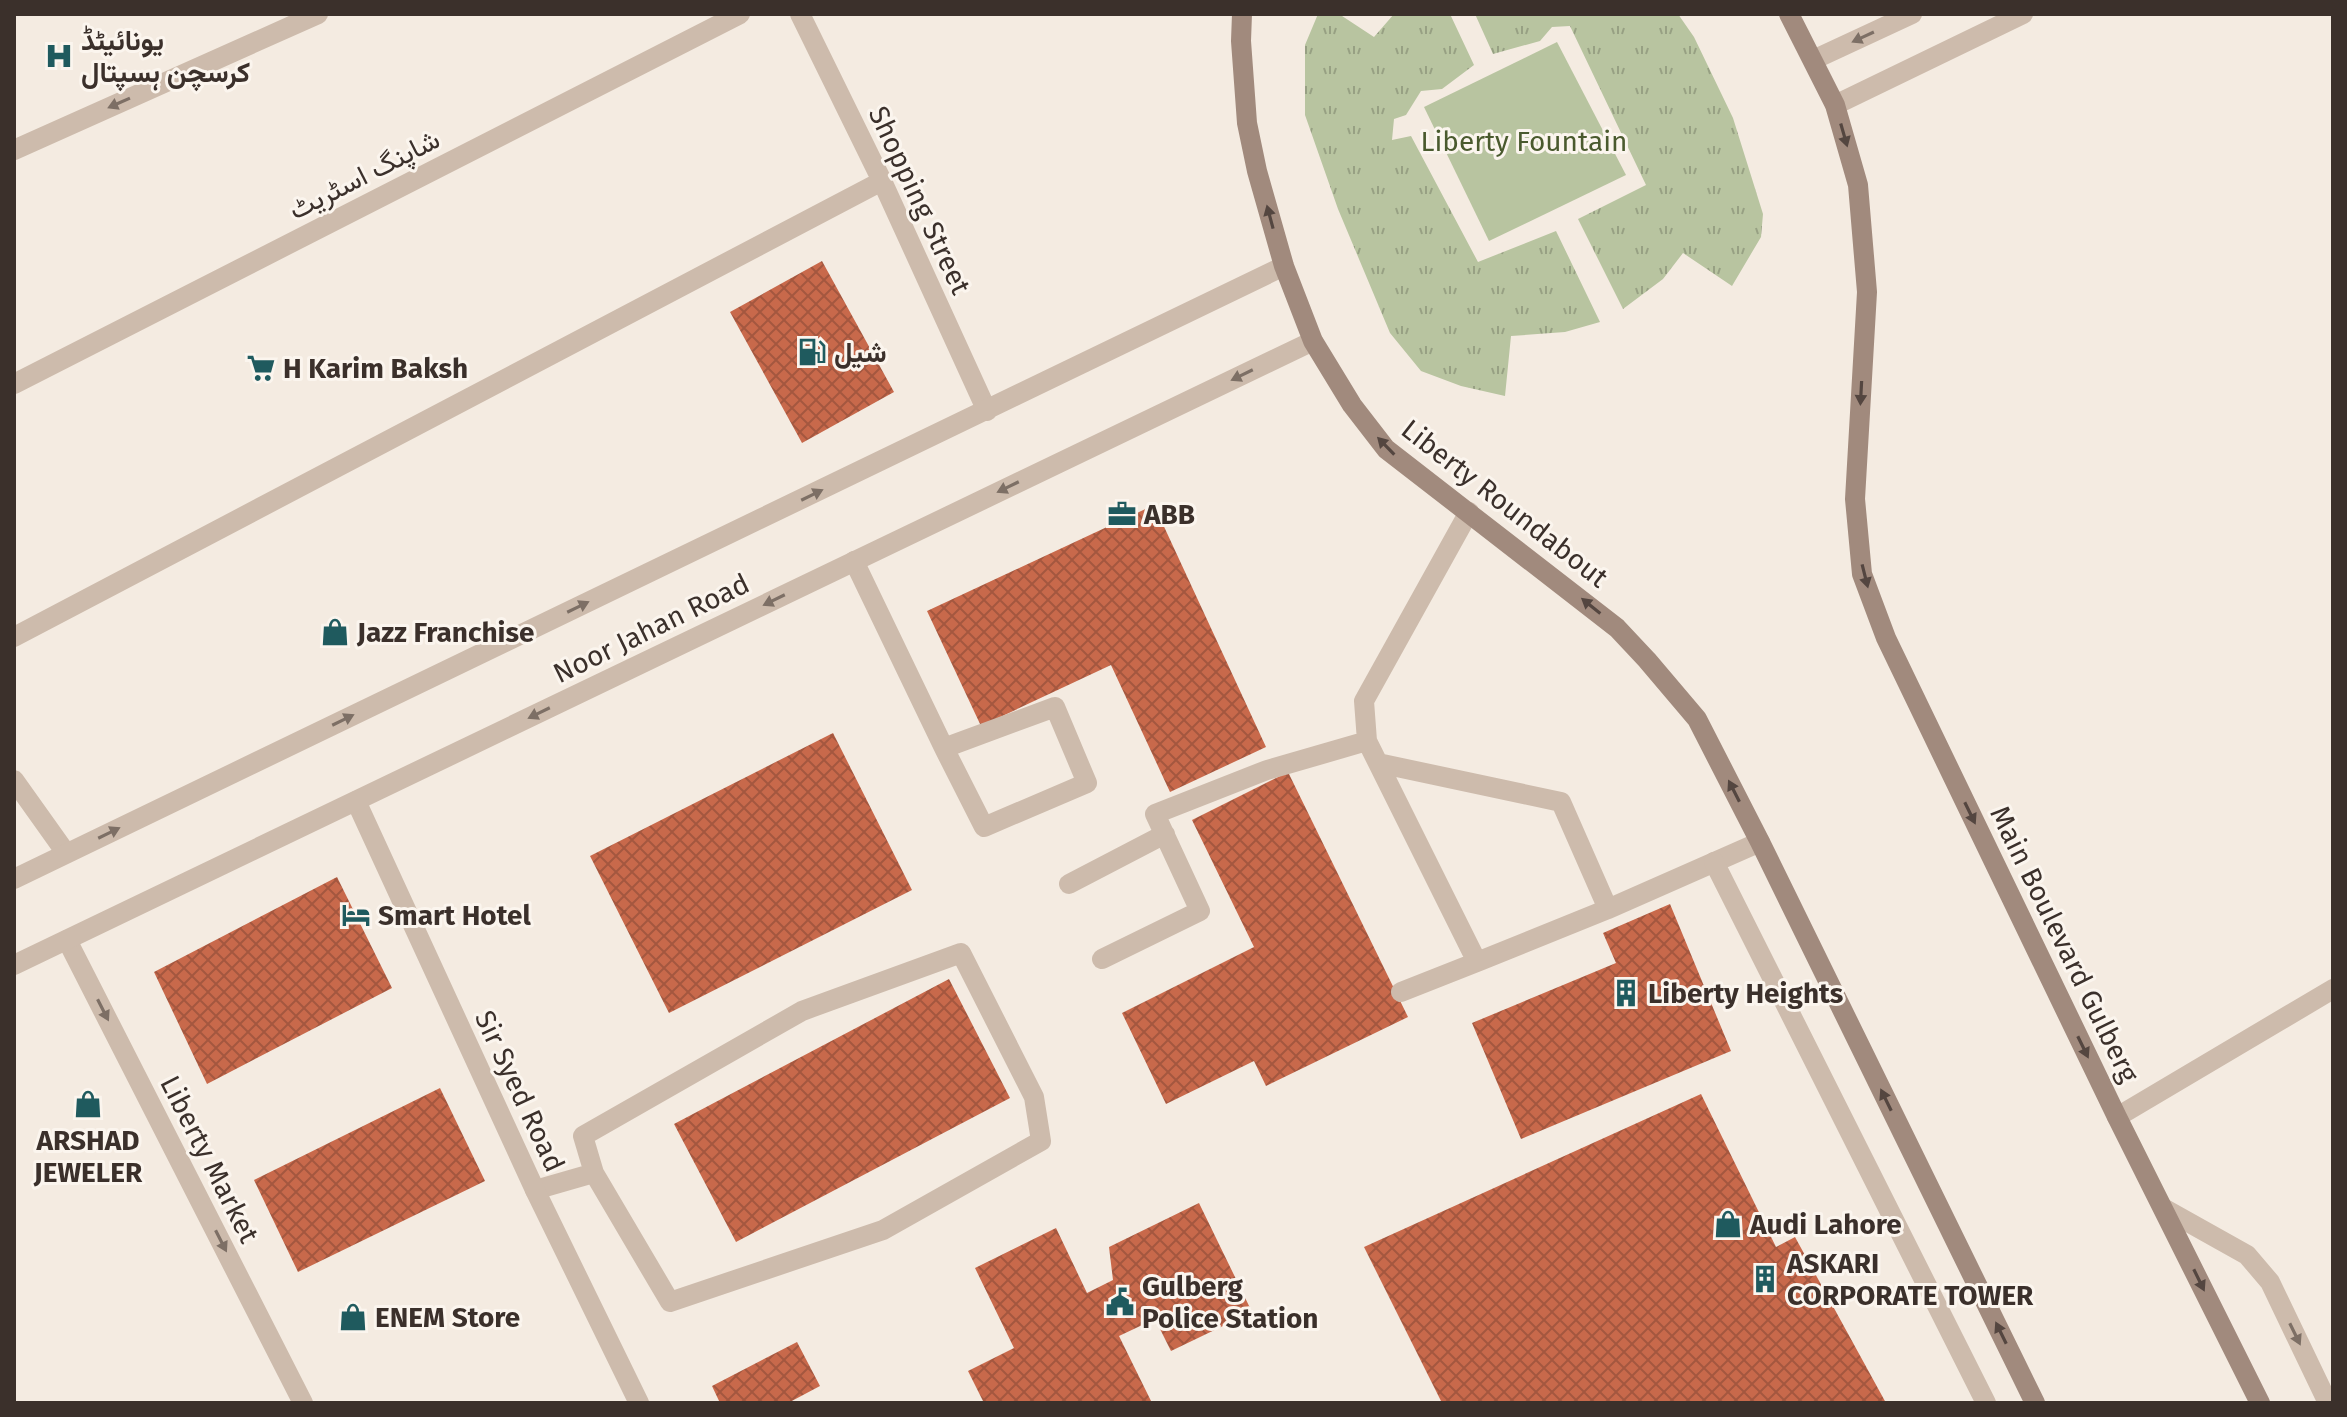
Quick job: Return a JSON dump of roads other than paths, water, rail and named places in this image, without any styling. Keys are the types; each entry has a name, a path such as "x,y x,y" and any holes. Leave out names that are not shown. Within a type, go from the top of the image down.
{"main road":[{"name":"Liberty Roundabout","path":"1242,14 1247,123 1257,171 1284,266 1313,341 1352,405 1386,449 1617,628 1647,660 1697,719 1760,842"},
{"path":"1796,16 1835,105"},
{"name":"Main Boulevard Gulberg","path":"1835,105 1858,185 1867,292 1855,499 1862,574 1886,638 2117,1117 2260,1403"},
{"path":"1760,842 2035,1403"}],"street":[{"path":"14,150 318,14"},
{"name":"شاپنگ اسٹریٹ","path":"14,384 740,14"},
{"name":"Shopping Street","path":"800,14 882,181 987,411"},
{"path":"1813,60 1912,14"},
{"path":"1835,105 2023,14"},
{"path":"14,637 882,181"},
{"name":"Noor Jahan Road","path":"14,879 1284,266"},
{"name":"Noor Jahan Road","path":"14,965 1313,341"},
{"path":"1469,512 1364,701 1367,741 1477,962"},
{"path":"854,561 944,748 984,827 1087,783 1055,707 944,748"},
{"path":"1102,959 1200,911 1155,814 1267,770 1367,741"},
{"path":"1378,763 1561,802 1608,909"},
{"path":"14,780 66,853"},
{"name":"Sir Syed Road","path":"356,801 535,1190 639,1403"},
{"path":"1069,884 1165,834"},
{"path":"1401,992 1608,909 1760,842"},
{"path":"1714,862 1986,1403"},
{"name":"Liberty Market","path":"67,940 303,1403"},
{"path":"961,953 1034,1097 1041,1141 883,1230 670,1302 594,1173 583,1136 802,1011 961,953"},
{"path":"2117,1117 2333,989"},
{"path":"535,1190 594,1173"},
{"path":"2163,1208 2247,1255 2270,1282 2328,1403"}],"place":[{"name":"یونائیٹڈ کرسچن ہسپتال","path":"59,56"},
{"name":"شیل","path":"812,352"},
{"name":"H Karim Baksh","path":"261,368"},
{"name":"ABB","path":"1122,514"},
{"name":"Jazz Franchise","path":"335,632"},
{"name":"Smart Hotel","path":"356,915"},
{"name":"Liberty Heights","path":"1626,993"},
{"name":"ARSHAD JEWELER","path":"88,1104"},
{"name":"Audi Lahore","path":"1728,1224"},
{"name":"ASKARI CORPORATE TOWER","path":"1765,1279"},
{"name":"Gulberg Police Station","path":"1120,1302"},
{"name":"ENEM Store","path":"353,1317"}],"park label":[{"name":"Liberty Fountain","path":"1524,141"}]}
